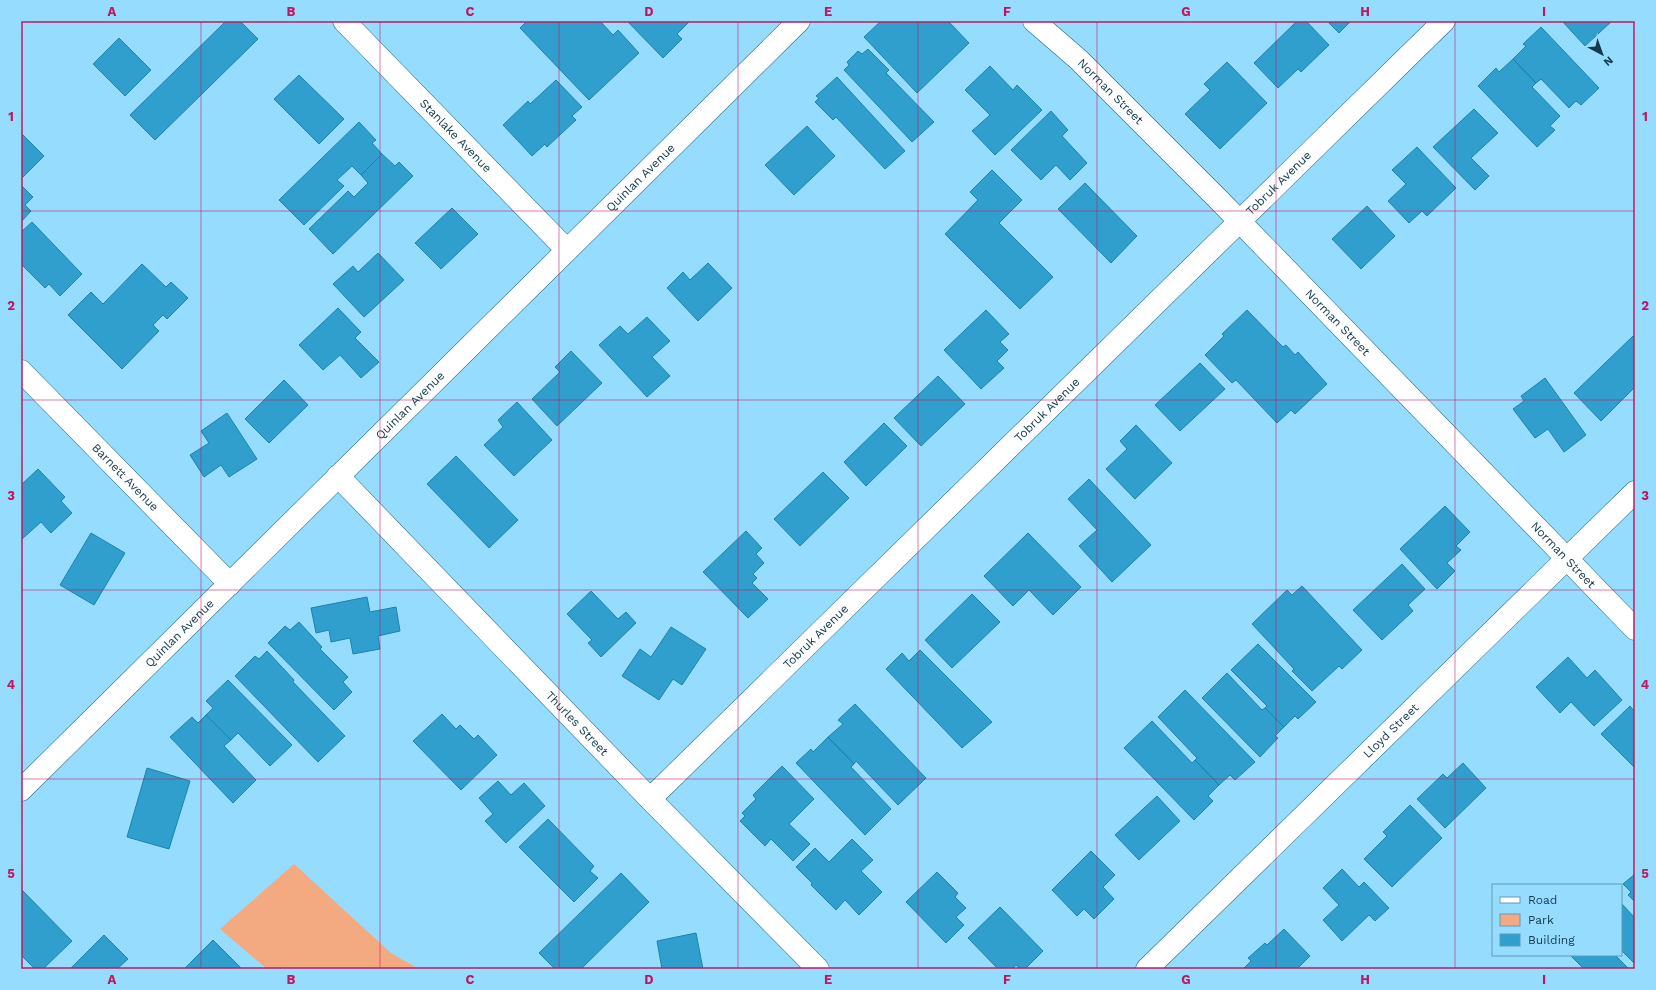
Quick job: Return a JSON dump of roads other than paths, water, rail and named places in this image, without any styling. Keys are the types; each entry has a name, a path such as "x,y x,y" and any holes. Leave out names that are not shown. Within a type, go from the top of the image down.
{"street":[{"name":"Stanlake Avenue","path":"344,21 567,250"},
{"name":"Quinlan Avenue","path":"21,790 799,21"},
{"name":"Norman Street","path":"1034,21 1079,60 1239,221 1635,629"},
{"name":"Tobruk Avenue","path":"650,799 1444,21"},
{"name":"Barnett Avenue","path":"21,371 230,584"},
{"name":"Thurles Street","path":"338,476 650,799 818,969"},
{"name":"Lloyd Street","path":"1147,969 1635,492"}]}
